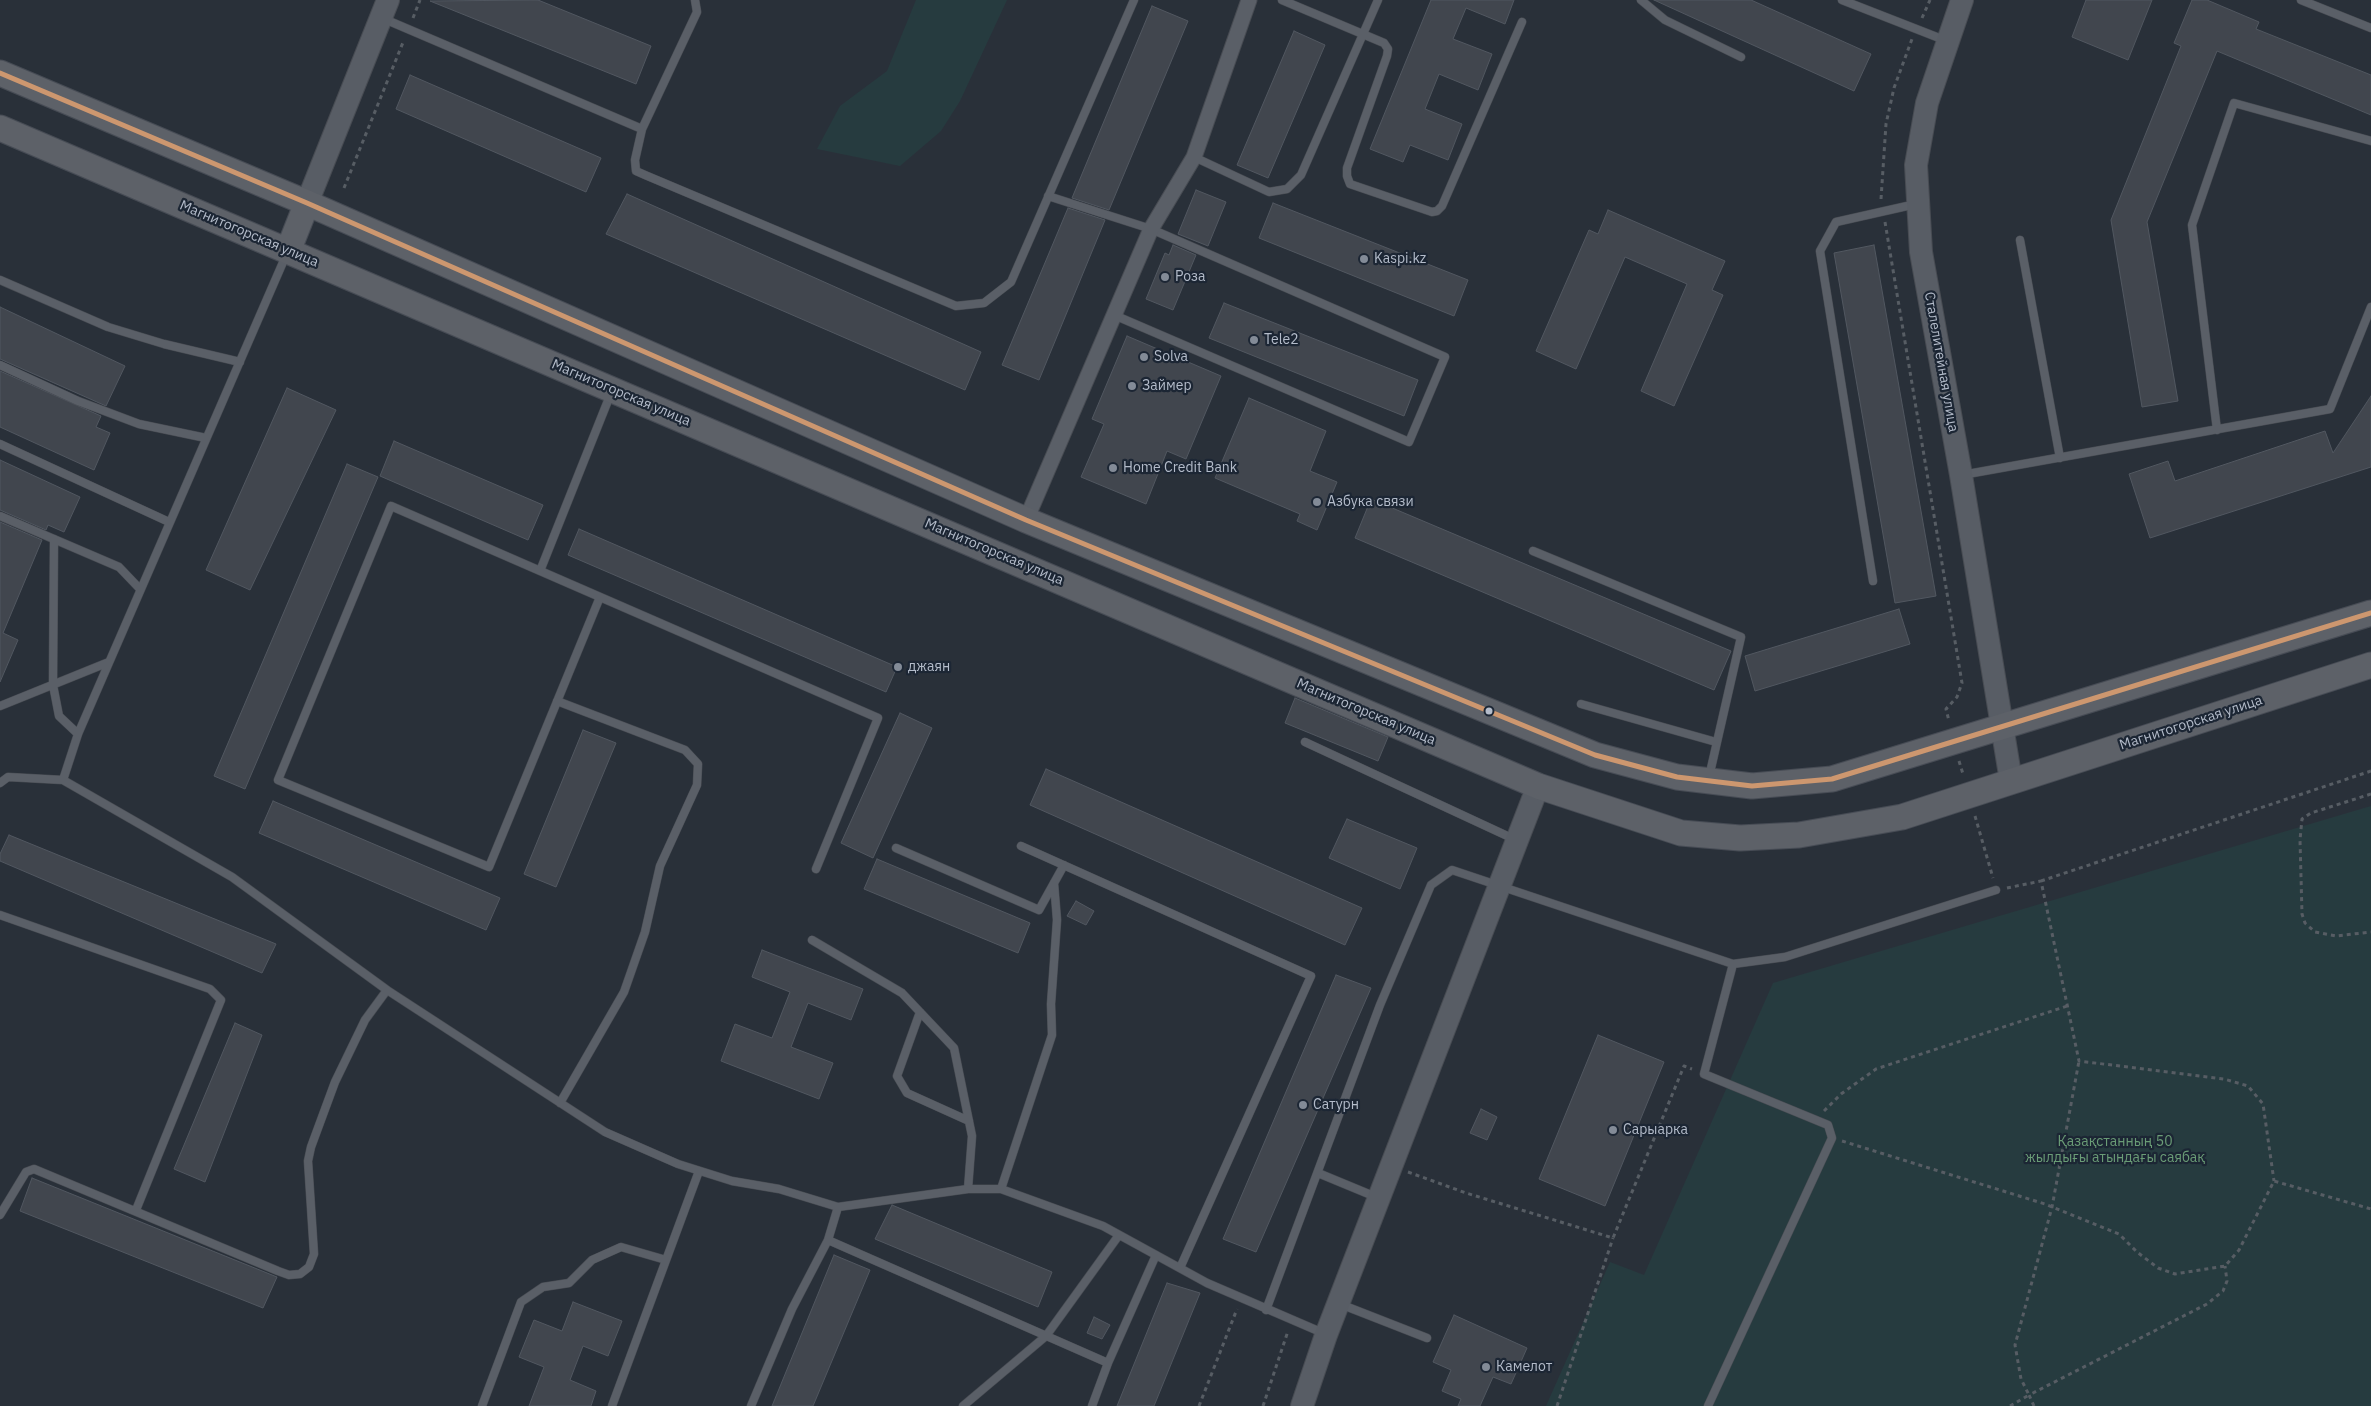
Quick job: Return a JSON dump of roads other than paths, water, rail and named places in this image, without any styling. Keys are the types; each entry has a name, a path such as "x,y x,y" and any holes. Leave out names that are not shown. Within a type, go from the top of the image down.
{"main road":[{"path":"0,73 307,203 1026,520 1596,755 1677,777 1752,786 1832,779 2371,613"},
{"name":"Магнитогорская улица","path":"0,128 1538,786 1681,833 1740,838 1799,835 1902,817 2371,665"},
{"path":"288,251 307,203"}],"street":[{"path":"1026,520 1151,229 1194,157 1249,0"},
{"name":"Сталелитейная улица","path":"1962,0 1927,103 1916,165 1918,204 1921,252 1962,475 2002,727"},
{"path":"307,203 385,9"},
{"path":"2002,727 2012,781"},
{"path":"1302,1406 1326,1334 1538,786"}],"lane":[{"path":"695,0 697,12 642,129 635,160 636,171 956,306 984,303 1011,282 1134,0"},
{"path":"1282,0 1384,43 1388,49 1387,56 1347,168 1346,176 1350,184 1432,212 1437,211 1442,206 1522,22"},
{"path":"1194,157 1269,192 1287,189 1301,176 1378,0"},
{"path":"1641,0 1665,20 1740,57"},
{"path":"1842,0 1948,41"},
{"path":"2301,0 2315,3 2371,28"},
{"path":"385,9 408,29 642,129"},
{"path":"2217,430 2192,225 2234,103 2371,141"},
{"path":"1048,196 1151,229 1445,357 1408,442 1114,315"},
{"path":"1873,581 1820,251 1836,222 1918,204"},
{"path":"2020,240 2060,458"},
{"path":"63,780 78,734 288,251"},
{"path":"0,280 108,327 164,344 240,362"},
{"path":"1962,475 2330,409 2371,308"},
{"path":"0,365 78,401 139,424 206,438"},
{"path":"540,571 613,389"},
{"path":"0,444 169,522"},
{"path":"600,597 489,867 278,780 391,506 878,718 816,868"},
{"path":"0,516 119,567 140,589"},
{"path":"54,539 52,685 59,716 78,734"},
{"path":"1533,552 1741,637 1708,781"},
{"path":"0,706 109,662"},
{"path":"557,701 685,750 698,764 697,784 660,866 645,932 624,992 560,1104"},
{"path":"1582,704 1716,742"},
{"path":"1305,742 1518,841"},
{"path":"0,783 8,777 63,780 232,876 387,990 604,1132 678,1164 732,1181 779,1189 838,1206 968,1189 1001,1189 1102,1226 1241,1298 1326,1334"},
{"path":"1021,846 1311,976 1180,1268"},
{"path":"896,848 1039,910 1064,865"},
{"path":"1266,1310 1380,1005 1431,885 1452,870 1733,964 1786,957 1996,890"},
{"path":"1001,1189 1052,1035 1051,1004 1057,920 1054,883"},
{"path":"0,915 210,989 221,1000 136,1210"},
{"path":"812,940 902,993 954,1048 972,1136 968,1189"},
{"path":"1708,1406 1832,1138 1828,1125 1704,1074 1733,964"},
{"path":"0,1215 26,1172 34,1169 289,1275 300,1274 309,1267 314,1254 308,1161 311,1147 335,1082 366,1020 387,990"},
{"path":"920,1012 897,1076 907,1093 969,1121"},
{"path":"612,1406 699,1171"},
{"path":"1318,1173 1379,1198"},
{"path":"751,1406 792,1309 828,1240 838,1206"},
{"path":"963,1406 1046,1336 1119,1235"},
{"path":"828,1240 1108,1363"},
{"path":"482,1406 521,1302 542,1287 569,1284 592,1260 621,1247 666,1260"},
{"path":"1092,1406 1108,1363 1156,1254"},
{"path":"1338,1303 1427,1338"}],"place":[{"name":"Kaspi.kz","path":"1364,259"},
{"name":"Роза","path":"1165,277"},
{"name":"Tele2","path":"1254,340"},
{"name":"Solva","path":"1144,357"},
{"name":"Займер","path":"1132,386"},
{"name":"Home Credit Bank","path":"1113,468"},
{"name":"Азбука связи","path":"1317,502"},
{"name":"джаян","path":"898,667"},
{"name":"Сатурн","path":"1303,1105"},
{"name":"Сарыарка","path":"1613,1130"},
{"name":"Камелот","path":"1486,1367"}],"park label":[{"name":"Қазақстанның 50 жылдығы атындағы саябақ","path":"2115,1150"}]}
